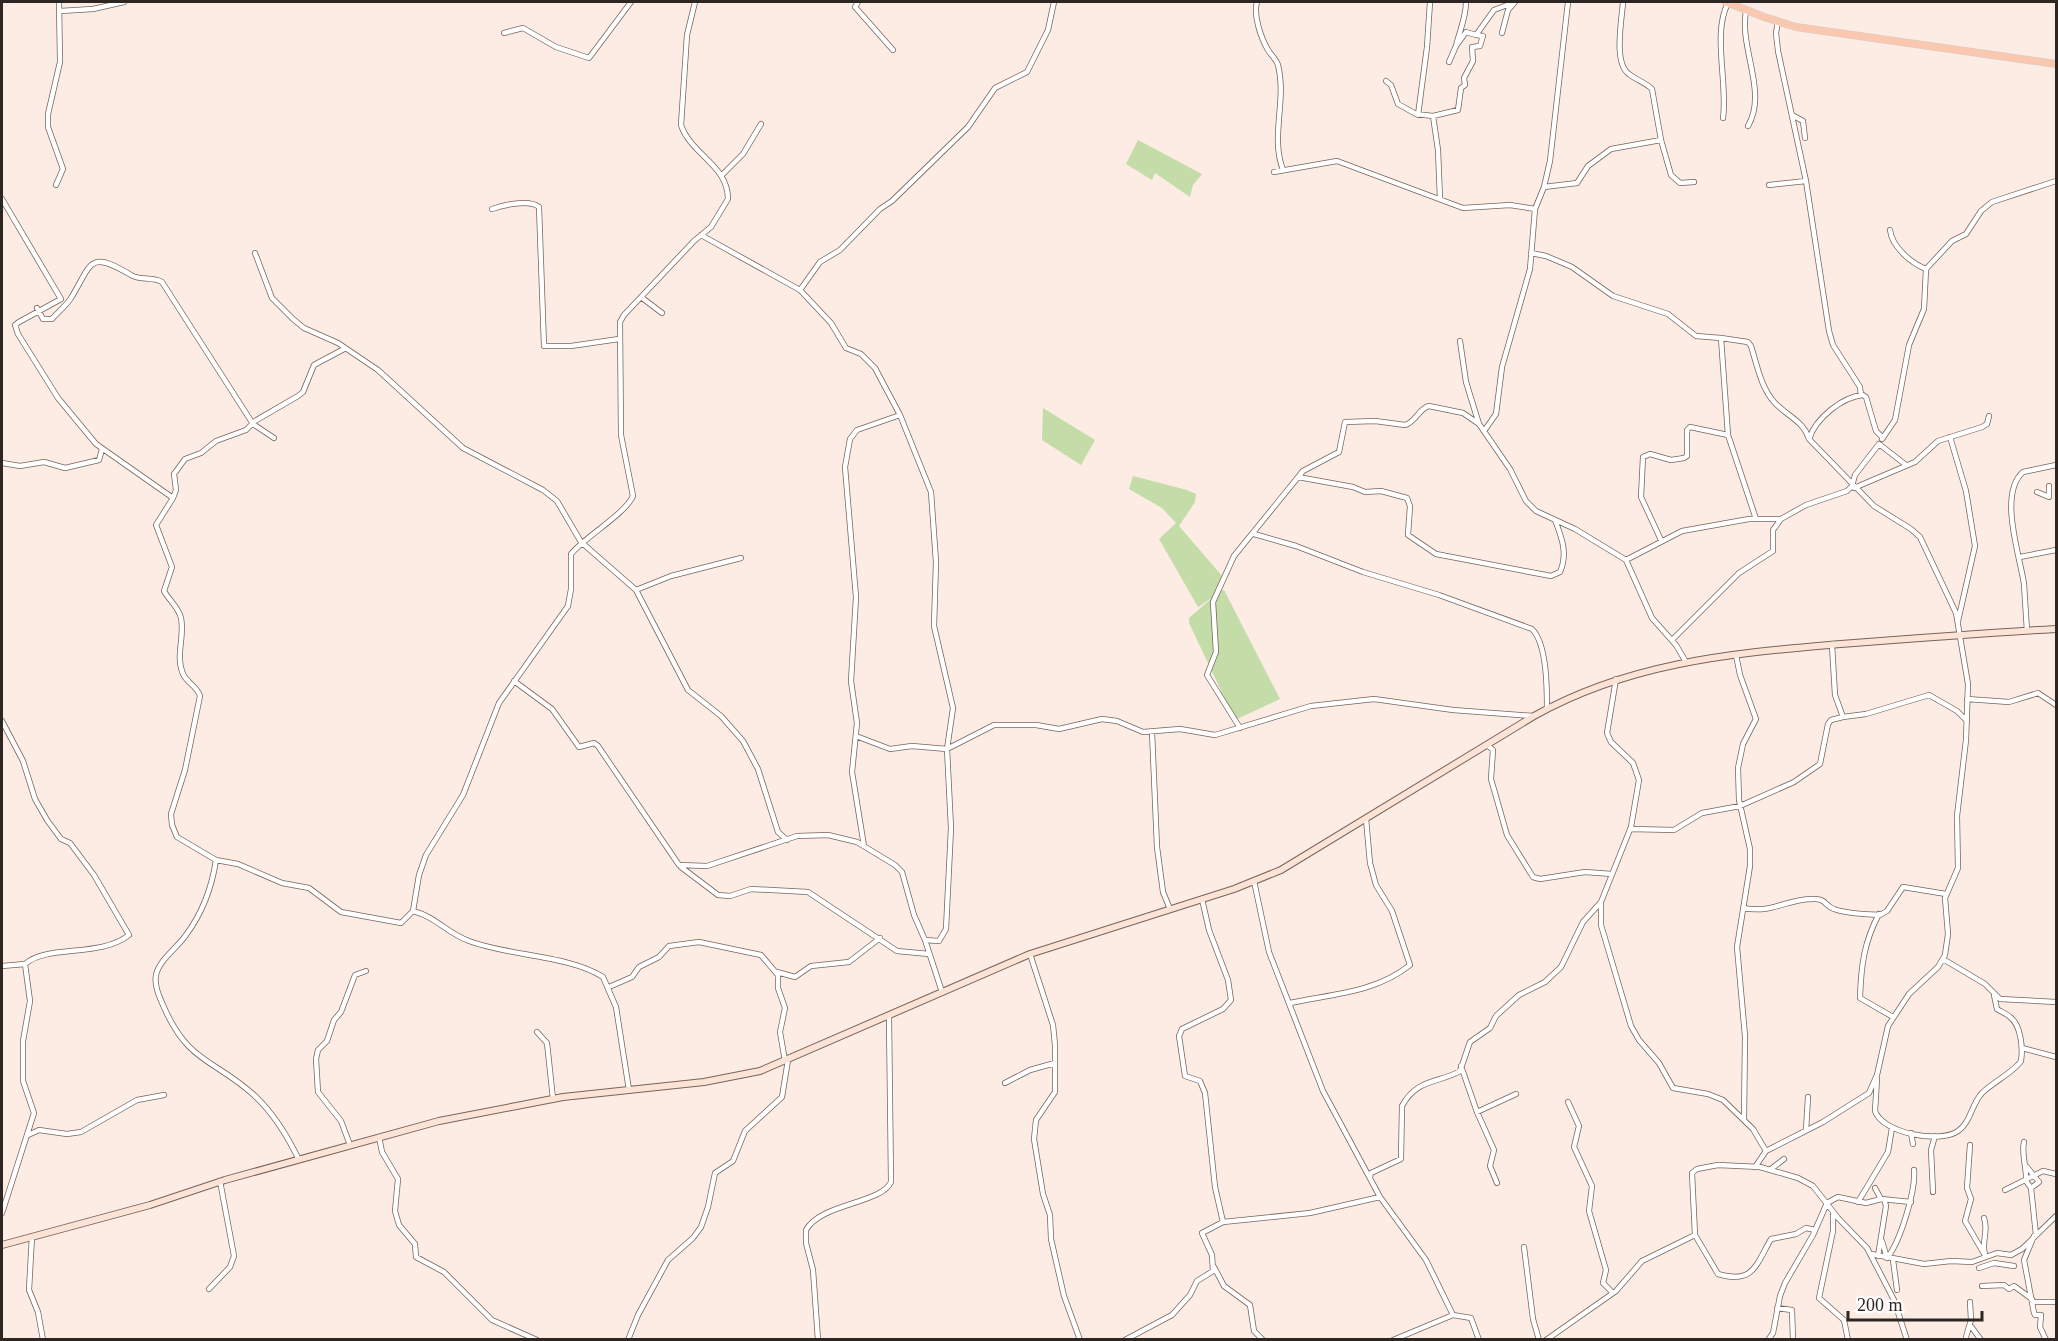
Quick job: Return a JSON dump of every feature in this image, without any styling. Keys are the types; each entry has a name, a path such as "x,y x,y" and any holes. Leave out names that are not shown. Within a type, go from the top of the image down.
{"main road":[{"path":"1727,2 1746,11 1796,27 2056,64"}],"street":[{"path":"56,185 63,170 48,127 48,114 60,62 59,2"},
{"path":"60,11 93,9 124,2"},
{"path":"504,33 523,28 556,47 589,58 631,2"},
{"path":"344,349 314,365 301,394 246,430 216,441 204,452 185,459 174,474 176,490 156,525 172,567 164,591 180,615 180,664 183,675 197,688 200,696 185,770 171,814 171,825 177,837 183,842 216,860 238,864 282,883 309,888 333,908 349,914 398,923 408,918 412,911 426,855 463,795 491,719 514,681 568,606 571,589 570,559 581,542 622,511 633,496 621,435 620,322 641,297 711,227 726,205 728,193 722,175 688,138 681,125 687,35 695,2"},
{"path":"858,2 855,7 893,50"},
{"path":"800,290 820,262 844,247 882,207 892,201 968,127 995,88 1027,72 1048,30 1054,2"},
{"path":"1257,2 1256,15 1260,31 1267,49 1278,64 1282,86 1277,156 1283,170"},
{"path":"1418,115 1430,2"},
{"path":"1449,62 1466,18 1466,2"},
{"path":"1476,35 1494,10 1515,2"},
{"path":"1502,33 1508,10 1515,2"},
{"path":"1484,431 1496,414 1500,375 1513,320 1527,282 1535,209 1544,187 1568,2"},
{"path":"1623,2 1620,60 1628,74 1652,89 1656,98 1661,140 1671,175 1680,183 1694,183"},
{"path":"1723,118 1726,92 1721,21 1727,2"},
{"path":"1746,11 1744,30 1756,108 1748,126"},
{"path":"1778,21 1776,38 1806,181 1829,331 1833,345 1860,387 1861,395"},
{"path":"1386,81 1392,85 1398,104 1418,115 1433,116 1458,110 1461,88 1465,85 1464,78 1473,61 1472,47 1480,46 1483,36 1466,33 1456,46"},
{"path":"1792,115 1803,121 1805,138"},
{"path":"1433,116 1438,150 1440,199"},
{"path":"722,175 743,154 760,124"},
{"path":"1544,187 1577,183 1588,166 1611,148 1661,140"},
{"path":"1274,172 1341,162 1466,209 1510,205 1535,209"},
{"path":"1769,185 1806,181"},
{"path":"1853,487 1855,475 1895,420 1909,345 1924,309 1926,269 1952,241 1966,234 1981,211 1992,202 2056,181"},
{"path":"2,199 18,231 61,297 59,301 37,309 15,326 16,330 58,398 102,449 173,498"},
{"path":"492,209 516,204 536,204 540,207 544,346 570,346 619,339"},
{"path":"1890,230 1894,242 1906,256 1926,269"},
{"path":"701,235 800,290 831,323 846,348 861,354 875,368 900,415 931,492 936,562 934,626 953,708 947,749 951,828 946,929 939,941 925,940"},
{"path":"255,253 272,298 282,310 304,328 338,343 397,385 456,443 552,496 562,508 581,542 636,590 688,690 729,723 747,747 758,770 778,832 782,838 787,840"},
{"path":"1531,253 1546,256 1572,267 1613,296 1668,314 1692,334 1748,342 1774,403 1806,430 1809,439 1830,458 1853,487 1877,509 1907,526 1920,537 1958,621 1960,634 1967,699 1957,810 1958,868 1946,894 1948,934 1943,959 1909,994 1893,1017 1884,1037 1877,1075 1875,1111 1881,1122 1892,1128 1935,1136 1953,1134 1965,1125 1974,1103 1983,1092 2020,1064 2022,1048 2013,1019 1997,1009 1994,995 1988,985 1943,959"},
{"path":"37,309 44,319 52,319 70,300 84,270 91,264 102,262 122,268 137,277 156,278 162,282 252,424 274,438"},
{"path":"641,297 662,312"},
{"path":"1720,338 1728,435 1756,519"},
{"path":"1460,341 1466,382 1479,424 1510,469 1526,501 1536,511 1626,560 1652,618 1672,640 1686,662"},
{"path":"1809,439 1838,403 1849,397 1861,395 1866,397 1876,431 1883,438"},
{"path":"1240,728 1207,675 1216,652 1212,619 1215,597 1234,556 1298,477 1309,467 1339,452 1342,426 1347,422 1375,421 1404,425 1413,422 1424,407 1429,406 1463,413 1479,424"},
{"path":"864,846 852,772 856,736 851,674 856,597 844,467 850,439 857,430 900,415"},
{"path":"1672,640 1739,573 1773,551 1772,531 1781,519 1806,505 1891,474 1919,460 1935,443 1982,427 1987,424 1989,416"},
{"path":"1661,540 1641,497 1642,457 1650,454 1671,460 1684,458 1687,456 1687,430 1690,427 1728,435"},
{"path":"1950,437 1966,491 1975,546 1958,621"},
{"path":"1879,444 1906,465"},
{"path":"2,463 20,466 44,462 65,468 99,460 102,449"},
{"path":"2027,631 2019,557 2014,539 2012,504 2014,485 2023,472 2056,465"},
{"path":"1298,477 1353,487 1365,492 1381,491 1407,498 1410,504 1408,535 1434,553 1554,576 1560,572 1564,554 1555,520"},
{"path":"2037,492 2049,497 2049,486"},
{"path":"1626,560 1661,540 1688,530 1756,519 1781,519"},
{"path":"1254,534 1296,546 1363,572 1439,595 1532,629 1538,638 1546,675 1547,709"},
{"path":"2019,557 2056,550"},
{"path":"636,590 671,576 741,558"},
{"path":"2,1245 150,1205 220,1181 450,1119 553,1099 727,1079 787,1061 1030,954 1202,899 1281,870 1534,716 1616,679 1655,667 1736,655 1832,645 1960,634 2056,629"},
{"path":"1832,645 1834,695 1843,717"},
{"path":"1736,655 1741,680 1756,719 1739,756 1740,806 1750,849 1750,867 1737,947 1745,1036 1744,1119"},
{"path":"1616,679 1607,733 1611,742 1638,771 1638,787 1630,829 1601,902 1600,916 1627,1015 1639,1040 1659,1063 1673,1088 1716,1096 1744,1119 1757,1134 1766,1151"},
{"path":"514,681 552,709 577,746 583,747 594,743 598,746 679,865 710,891 722,896 751,889 808,892 898,952 929,954"},
{"path":"1967,699 2008,702 2036,693 2056,705"},
{"path":"1630,829 1670,831 1681,828 1702,813 1740,806 1811,772 1821,762 1829,722 1843,717 1860,715 1929,695 1958,711 1966,721"},
{"path":"856,736 890,749 917,746 947,749 983,730 1003,724 1036,725 1059,729 1107,719 1139,731 1180,729 1215,735 1281,713 1311,706 1374,699 1454,710 1534,716"},
{"path":"2,721 27,772 35,799 47,820 61,839 70,843 94,875 129,935 101,947 41,957 25,964 2,966"},
{"path":"1152,732 1157,847 1163,892 1170,909"},
{"path":"1487,745 1493,750 1491,779 1507,835 1533,877 1540,879 1585,872 1612,874"},
{"path":"1290,1003 1349,994 1378,983 1410,965 1392,911 1376,885 1370,863 1366,819"},
{"path":"679,865 707,866 797,836 828,835 851,840 864,846 895,865 902,872 914,915 942,992"},
{"path":"216,860 209,897 189,931 157,971 157,987 169,1019 186,1045 196,1056 255,1096 282,1129 299,1160"},
{"path":"1254,881 1269,952 1323,1091 1380,1197 1426,1260 1453,1315"},
{"path":"1743,908 1766,911 1796,900 1818,899 1826,901 1835,910 1879,915 1887,911 1904,887 1946,894"},
{"path":"1202,899 1209,930 1228,980 1231,1000 1223,1009 1182,1029 1179,1036 1185,1076 1200,1081 1205,1093 1215,1187 1223,1222"},
{"path":"1370,1177 1371,1173 1401,1159 1402,1106 1405,1101 1428,1081 1458,1073 1470,1042 1490,1028 1496,1016 1513,999 1545,982 1558,971 1571,950 1583,922 1601,902"},
{"path":"412,911 430,916 470,942 595,973 603,977 616,1007 629,1090"},
{"path":"1879,915 1865,944 1860,998 1893,1017"},
{"path":"609,987 633,976 639,967 658,957 669,946 699,942 761,955 777,972 795,977 811,966 848,962 880,938"},
{"path":"1030,954 1054,1032 1055,1063 1055,1092 1037,1117 1034,1139 1043,1194 1050,1215 1051,1239 1064,1296 1080,1340"},
{"path":"2,1213 34,1113 23,1081 23,1041 30,1001 25,964"},
{"path":"350,1145 341,1121 318,1092 316,1059 318,1050 327,1041 334,1020 341,1012 355,975 366,971"},
{"path":"628,1340 638,1315 667,1262 695,1236 701,1227 708,1208 715,1173 733,1161 745,1131 782,1097 787,1061 780,1032 785,1008 778,988 777,972"},
{"path":"1994,995 2003,1000 2056,1002"},
{"path":"818,1340 813,1270 806,1243 806,1230 819,1217 882,1192 891,1182 889,1017"},
{"path":"537,1032 547,1043 553,1099"},
{"path":"2022,1048 2056,1057"},
{"path":"1005,1083 1030,1070 1055,1063"},
{"path":"1461,1065 1477,1112 1494,1150 1490,1166 1497,1184"},
{"path":"1755,1167 1766,1151 1861,1100 1869,1093 1877,1075"},
{"path":"1477,1112 1516,1094"},
{"path":"26,1137 39,1130 67,1134 84,1131 136,1100 164,1095"},
{"path":"1806,1130 1809,1097"},
{"path":"1568,1102 1579,1126 1574,1147 1592,1186 1589,1211 1606,1270 1603,1283 1613,1293"},
{"path":"1858,1202 1888,1152 1892,1128"},
{"path":"1911,1133 1913,1144"},
{"path":"1933,1192 1931,1150 1935,1136"},
{"path":"379,1137 382,1152 398,1179 395,1210 399,1225 414,1243 416,1257 444,1272 492,1320 537,1340"},
{"path":"2024,1142 2022,1149 2027,1167 2026,1180 2031,1188 2035,1235 2024,1260 2034,1313 2035,1316 2041,1315 2040,1327 2046,1340"},
{"path":"1970,1145 1967,1188 1971,1199 1965,1221 1986,1257"},
{"path":"1771,1169 1784,1159"},
{"path":"1815,1230 1806,1228 1796,1234 1771,1239 1761,1259 1748,1276 1743,1278 1718,1274 1695,1235 1692,1188 1694,1172 1718,1165 1771,1169 1808,1183 1827,1203 1834,1219 1833,1231 1819,1298 1844,1320 1848,1340"},
{"path":"2027,1167 2038,1182 2031,1188"},
{"path":"1890,1259 1911,1202 1914,1170"},
{"path":"2006,1190 2043,1171 2056,1174"},
{"path":"209,1289 230,1267 234,1256 220,1181"},
{"path":"1875,1188 1886,1206 1878,1256"},
{"path":"1263,1340 1254,1331 1250,1305 1224,1286 1202,1233 1223,1222 1310,1213 1380,1197"},
{"path":"1768,1340 1773,1333 1777,1308 1785,1283 1815,1230 1827,1203 1838,1197 1858,1202 1873,1203 1883,1199 1911,1202"},
{"path":"1831,1210 1863,1242 1870,1254 1894,1300 1906,1340"},
{"path":"1870,1254 1924,1264 1951,1261 1972,1262 1997,1253 2008,1255 2022,1248 2056,1216"},
{"path":"1984,1218 1987,1227 1983,1248 1986,1257"},
{"path":"1546,1340 1613,1293 1642,1261 1695,1235"},
{"path":"32,1236 29,1290 38,1312 43,1340"},
{"path":"1881,1240 1890,1259 1898,1290"},
{"path":"1524,1247 1533,1319 1539,1340"},
{"path":"2003,1265 2008,1255"},
{"path":"1979,1269 1994,1263 2014,1266"},
{"path":"1125,1340 1172,1315 1190,1295 1197,1281 1213,1272 1214,1266"},
{"path":"1982,1286 2004,1286 2009,1289 2014,1286 2033,1301 2056,1302"},
{"path":"1966,1336 1970,1324 1970,1302"},
{"path":"1777,1308 1792,1310 1793,1340"},
{"path":"1393,1340 1453,1315 1471,1317 1479,1340"},
{"path":"1970,1324 1982,1340"}],"green space":[{"path":"1138,140 1202,174 1193,185 1190,197 1155,173 1152,180 1126,164"},
{"path":"1043,408 1095,440 1081,465 1042,440"},
{"path":"1133,476 1196,494 1195,502 1179,526 1223,577 1221,590 1224,590 1280,699 1235,720 1189,623 1189,618 1213,597 1198,607 1159,539 1176,523 1162,508 1129,489"}]}
